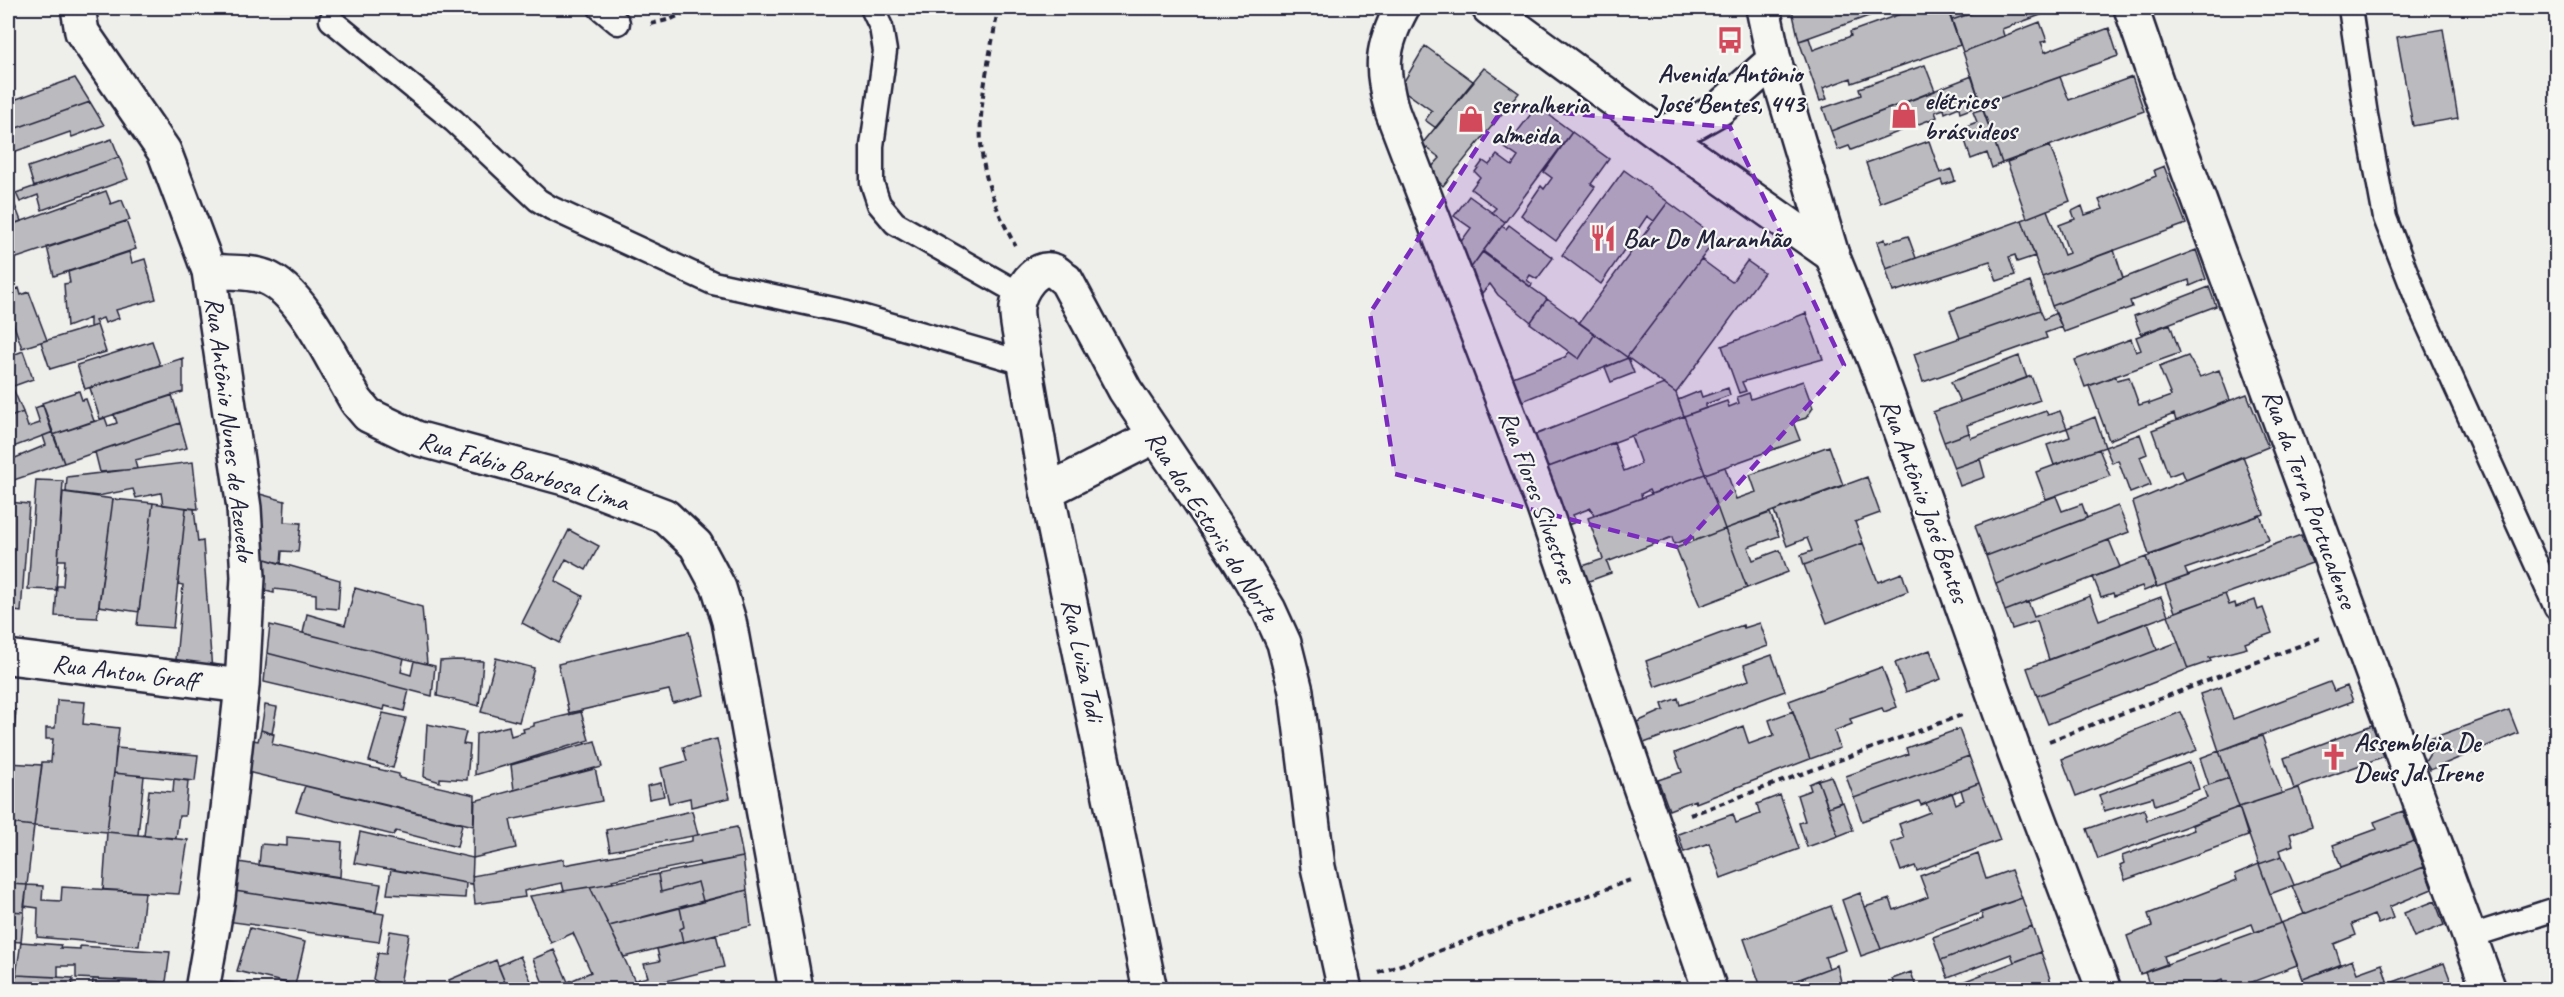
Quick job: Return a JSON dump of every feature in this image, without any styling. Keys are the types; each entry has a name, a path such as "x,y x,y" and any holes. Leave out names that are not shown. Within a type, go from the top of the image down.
{"street":[{"name":"Rua Antônio Nunes de Azevedo","path":"78,8 82,32 164,152 210,272 244,508 248,578 242,686 218,898 202,990"},
{"name":"Rua Flores Silvestres","path":"1402,8 1390,31 1383,57 1384,82 1392,111 1543,505 1710,990"},
{"path":"1489,8 1659,133 1832,255"},
{"name":"Rua Antônio José Bentes","path":"1763,8 1774,60 1832,255 1877,366 2015,754 2104,990"},
{"name":"Rua da Terra Portucalense","path":"2131,8 2165,107 2489,990"},
{"path":"1659,133 1696,122 1719,110 1774,60"},
{"name":"Rua dos Estoris do Norte","path":"1026,285 1045,270 1054,271 1066,280 1125,390 1238,558 1269,610 1284,643 1296,691 1318,867 1345,988"},
{"name":"Rua Fábio Barbosa Lima","path":"210,272 262,276 284,290 302,311 357,402 368,415 385,425 416,438 590,487 665,516 696,544 719,588 729,621 796,990"},
{"name":"Rua Luiza Todi","path":"1026,285 1016,308 1024,363 1047,491 1150,990"},
{"path":"1047,491 1155,436"},
{"name":"Rua Anton Graff","path":"8,657 242,686"}],"lane":[{"path":"600,8 618,23"},
{"path":"872,8 881,27 885,51 872,146 872,183 879,204 896,223 1026,285"},
{"path":"2350,8 2366,115 2385,218 2421,310 2556,608"},
{"path":"331,20 454,121 538,200 551,208 713,283 847,312 1024,363"},
{"path":"2468,937 2556,909"}],"path":[{"path":"618,23 651,24 671,19 695,8"},
{"path":"998,8 983,108 982,154 999,218 1026,285"},
{"path":"2015,754 2356,624"},
{"path":"1653,829 1936,724"},
{"path":"1345,988 1666,866"}],"highlighted area":[{"path":"1503,108 1730,127 1844,365 1681,548 1395,474 1370,313"}],"building":[{"path":"1798,8 1891,8 1799,41 1792,10"},
{"path":"1917,8 1947,8 1960,45 1852,83 1851,78 1823,88 1827,99 1820,101 1799,41 1809,38 1813,50 1851,36 1850,32"},
{"path":"1947,8 1987,8 1952,20"},
{"path":"1987,8 2060,8 2002,29 2004,36 1963,52 1952,20"},
{"path":"2040,22 2047,41 2041,42 2045,52 2109,28 2118,56 1981,105 1963,52"},
{"path":"2443,29 2458,118 2413,126 2397,37"},
{"path":"1425,46 1474,82 1436,128 1425,120 1432,111 1400,88"},
{"path":"1925,65 1935,91 1831,131 1823,108 1861,95 1859,88"},
{"name":"serralheria almeida","path":"1484,68 1519,93 1443,186 1436,179 1431,168 1440,158 1422,144"},
{"name":"elétricos brásvideos","path":"1972,76 1981,105 1960,113 1959,107 1945,113 1944,109 1935,112 1937,117 1851,150 1849,146 1838,150 1831,131"},
{"path":"2060,77 2069,100 2132,77 2144,111 2002,163 1981,105"},
{"path":"75,78 90,102 8,131 8,102"},
{"path":"90,102 104,125 72,137 70,132 8,154 8,131"},
{"path":"1537,106 1572,132 1505,222 1492,212 1496,208 1471,189 1480,177 1475,172 1483,161 1489,165 1497,155 1512,166 1518,157 1505,148"},
{"path":"1983,109 2002,163 1992,168 1987,153 1971,159 1961,128 1977,122 1973,112"},
{"path":"1572,132 1609,159 1591,184 1595,187 1556,241 1521,215 1541,186 1544,189 1552,178 1544,172"},
{"path":"112,139 119,157 34,187 28,167"},
{"path":"1929,141 1940,173 1951,169 1955,181 1943,185 1941,180 1880,203 1866,163"},
{"path":"2050,146 2070,201 2027,218 2007,162"},
{"path":"119,157 128,179 42,210 38,195 20,202 16,193"},
{"path":"2164,166 2186,224 2042,277 2022,220 2047,210 2064,255 2069,253 2059,225 2075,219 2072,211 2082,206 2085,215 2103,209 2099,200 2156,176 2154,170"},
{"name":"Bar Do Maranhão","path":"1624,170 1668,202 1654,221 1647,216 1601,284 1562,255"},
{"path":"106,191 111,204 122,200 130,220 8,261 8,226"},
{"path":"11,195 21,221 8,226 8,196"},
{"path":"1469,196 1505,222 1470,269 1460,243 1471,228 1454,216"},
{"path":"1668,202 1717,238 1627,357 1579,323"},
{"path":"2022,220 2035,256 2017,262 2015,255 2009,257 2015,275 1997,281 1990,261 1893,292 1886,269"},
{"path":"126,221 136,249 54,276 47,247"},
{"path":"1509,225 1553,258 1537,279 1530,275 1527,280 1532,284 1531,287 1483,251 1502,226 1506,229"},
{"path":"1908,236 1916,258 1886,269 1877,242 1885,239 1886,243"},
{"path":"2114,250 2123,278 2052,306 2042,277"},
{"path":"2196,250 2206,279 2190,286 2189,280 2130,301 2132,307 2064,332 2052,306"},
{"path":"129,252 132,263 145,259 156,299 116,310 119,318 105,323 103,318 95,321 97,325 90,327 90,318 67,327 64,284 70,283 68,272"},
{"path":"1482,252 1547,299 1531,322 1498,295 1490,284 1482,293 1476,286 1470,269"},
{"path":"1701,259 1732,282 1747,261 1764,273 1676,393 1627,357"},
{"path":"2030,282 2040,310 1960,338 1950,311"},
{"path":"2209,287 2216,306 2141,334 2134,316"},
{"path":"19,288 21,295 29,292 47,340 22,348 8,309 8,292"},
{"path":"1547,299 1595,334 1579,359 1530,323"},
{"path":"2040,310 2044,319 2056,313 2062,327 2045,333 2047,338 1923,382 1914,354"},
{"path":"1806,313 1823,359 1742,382 1746,391 1739,393 1722,346"},
{"path":"2170,324 2180,353 2085,387 2075,360 2131,339 2136,352 2141,350 2136,337"},
{"path":"97,325 106,352 50,369 41,342"},
{"path":"1595,334 1628,358 1520,402 1510,378 1565,357 1569,352 1579,359"},
{"path":"152,341 160,365 85,389 77,365"},
{"path":"23,351 33,379 8,388 8,357"},
{"path":"2019,356 2027,378 1960,402 1951,382"},
{"path":"2188,356 2200,377 2219,370 2230,400 2176,421 2174,414 2109,440 2089,386 2115,376 2117,380 2129,377 2139,405 2149,402 2149,404 2171,396 2159,367"},
{"path":"183,358 183,392 100,419 90,388"},
{"path":"1628,358 1634,373 1611,382 1605,367"},
{"path":"2031,376 2040,400 1967,425 1969,433 1944,442 1933,412"},
{"path":"1803,381 1813,408 1806,418 1793,422 1800,440 1705,474 1684,416 1727,401 1729,407 1739,403 1737,397 1749,393 1751,399"},
{"path":"1664,384 1676,393 1684,416 1543,469 1532,436"},
{"path":"12,386 23,412 8,418 8,388"},
{"path":"1728,388 1730,395 1706,404 1706,408 1684,416 1678,400 1700,391 1702,397"},
{"path":"79,391 82,400 86,399 94,421 53,435 42,403"},
{"path":"2247,394 2268,447 2186,480 2182,471 2169,476 2152,430"},
{"path":"172,395 180,423 64,463 53,435 105,418 108,426 117,423 114,414"},
{"path":"43,405 53,432 8,449 8,418 23,412 28,427 40,423 35,408"},
{"path":"2046,411 2048,415 2060,411 2067,428 1954,468 1944,442 1969,433 1971,438"},
{"path":"1684,416 1705,474 1651,494 1649,490 1641,494 1642,498 1594,515 1591,508 1573,515 1576,522 1565,526 1543,469 1614,443 1624,471 1641,464 1631,436"},
{"path":"2095,417 2105,447 2054,465 2047,445 2070,437 2067,428"},
{"path":"180,423 187,448 135,460 137,469 100,472 95,452"},
{"path":"53,432 64,463 8,482 8,461 46,445 43,436"},
{"path":"2140,434 2147,454 2140,457 2151,485 2130,493 2118,460 2112,463 2105,447"},
{"path":"1829,446 1843,485 1725,529 1705,474 1725,467 1736,499 1756,492 1750,475"},
{"path":"2099,449 2110,476 2046,499 2036,472"},
{"path":"2243,456 2264,514 2149,555 2133,502"},
{"path":"1980,459 1985,477 1960,486 1954,468"},
{"path":"193,462 198,509 163,505 161,493 136,498 133,489 98,496 66,492 67,477"},
{"path":"1705,474 1725,529 1694,541 1693,537 1674,544 1672,537 1607,562 1611,573 1586,582 1580,567 1603,559 1588,518"},
{"path":"1867,477 1880,513 1855,522 1863,543 1804,565 1801,555 1812,551 1807,538 1787,546 1774,511"},
{"path":"36,480 63,481 56,590 28,589"},
{"path":"63,492 113,499 97,618 55,616 57,586 63,586 65,560 58,560"},
{"path":"260,494 285,501 284,522 301,523 298,552 282,551 281,564 262,558 263,541 256,541"},
{"path":"2056,496 2062,511 2082,504 2087,518 1986,556 1975,526"},
{"path":"113,499 153,503 139,612 99,606"},
{"path":"8,502 29,504 21,612 8,610"},
{"path":"153,503 186,508 173,628 137,625"},
{"path":"2118,506 2129,532 1996,584 1986,556"},
{"path":"186,508 194,509 198,542 203,541 212,672 175,670 183,585 178,584"},
{"path":"1770,513 1779,536 1748,547 1753,560 1780,550 1788,572 1747,588 1725,529"},
{"path":"2260,515 2269,540 2185,569 2188,576 2157,587 2146,557"},
{"path":"1725,529 1747,588 1700,606 1676,548"},
{"path":"569,530 599,546 586,570 566,559 555,581 583,596 559,643 522,623"},
{"path":"2301,535 2312,563 2175,612 2165,584"},
{"path":"2109,540 2120,567 2005,611 1996,584"},
{"path":"1863,543 1878,582 1902,573 1908,591 1827,623 1804,565"},
{"path":"255,556 340,580 338,609 316,607 316,594 274,589 274,593 253,588"},
{"path":"2146,557 2156,586 2144,591 2142,586 2114,596 2113,593 2101,597 2093,577"},
{"path":"355,588 422,607 427,664 303,633 307,614 345,625"},
{"path":"2225,594 2229,605 2235,603 2236,607 2255,600 2258,610 2263,608 2272,633 2245,643 2247,648 2209,658 2211,661 2188,669 2168,615"},
{"path":"2090,596 2099,620 2161,597 2168,615 2049,660 2037,621 2012,629 2005,611 2028,602 2034,617"},
{"path":"2148,622 2157,650 2037,696 2027,668"},
{"path":"1760,623 1768,646 1655,687 1646,661 1743,625 1744,628"},
{"path":"270,625 404,658 401,672 411,675 414,661 435,666 432,696 267,653"},
{"path":"689,632 704,695 673,703 669,690 569,713 558,664"},
{"path":"2178,642 2188,669 2048,724 2037,696"},
{"path":"1930,650 1941,679 1906,692 1895,663"},
{"path":"267,653 409,690 404,711 385,706 384,710 264,682"},
{"path":"1772,655 1785,691 1644,743 1637,722 1664,710 1662,704 1678,698 1680,705 1749,680 1744,665"},
{"path":"496,658 534,668 519,722 481,712"},
{"path":"440,661 483,661 479,706 437,696"},
{"path":"1882,667 1897,707 1884,712 1882,708 1850,719 1852,724 1834,731 1840,748 1810,759 1789,701"},
{"path":"2330,682 2334,691 2347,686 2353,701 2219,751 2200,694 2221,687 2233,719"},
{"path":"57,700 85,702 83,724 119,728 107,832 34,826 42,762 51,762 53,739 46,739 46,728 55,728"},
{"path":"265,705 277,707 272,734 261,730"},
{"path":"8,709 16,710 11,763 8,763"},
{"path":"2509,710 2518,733 2430,770 2425,762 2431,752 2427,740"},
{"path":"1793,711 1810,759 1696,803 1695,800 1669,810 1658,780 1682,772 1675,753 1743,726 1749,744 1774,735 1769,720"},
{"path":"581,712 589,740 475,775 476,734 509,726 511,736 524,732 523,729 534,726 534,723"},
{"path":"2181,712 2197,750 2076,796 2062,759"},
{"path":"383,713 406,718 393,768 369,761"},
{"path":"427,724 466,732 463,744 470,745 467,780 440,778 440,782 424,777"},
{"name":"Assembleia De Deus Jd. Irene","path":"2372,725 2385,756 2294,789 2284,758"},
{"path":"1959,729 1969,756 1854,798 1846,776 1908,754 1906,748"},
{"path":"261,730 274,734 272,744 399,774 399,778 475,795 474,826 247,772 253,740 258,741"},
{"path":"2262,736 2282,793 2239,807 2219,751"},
{"path":"717,739 730,798 691,807 690,798 669,803 661,768 687,761 683,747"},
{"path":"595,741 602,767 514,790 511,765"},
{"path":"116,748 198,755 195,781 114,773"},
{"path":"2219,751 2229,778 2209,785 2200,758"},
{"path":"1969,756 1979,783 1921,805 1919,801 1862,821 1854,798"},
{"path":"2190,762 2199,789 2155,805 2153,797 2104,811 2099,795"},
{"path":"8,763 42,765 34,826 8,823"},
{"path":"595,768 602,801 510,820 516,848 473,858 474,801"},
{"path":"114,773 144,776 138,835 107,832"},
{"path":"1831,776 1841,802 1828,807 1818,780"},
{"path":"2229,778 2239,807 2098,859 2087,829 2144,809 2147,820 2207,798 2203,787"},
{"path":"174,779 188,781 185,816 179,816 176,838 144,836 149,790 173,792"},
{"path":"1818,780 1838,836 1807,847 1799,823 1805,821 1797,795 1811,790 1809,784"},
{"path":"661,783 664,796 649,799 647,786"},
{"path":"1979,783 2000,840 1917,871 1915,866 1901,871 1891,843 1904,838 1899,824 1930,812 1926,803 1952,793 1956,804 1964,800 1961,790"},
{"path":"305,786 462,824 457,847 396,831 393,835 296,811"},
{"path":"2299,788 2312,826 2290,834 2293,845 2280,850 2282,856 2259,864 2239,807"},
{"path":"1780,795 1799,849 1721,878 1709,843 1684,852 1678,834 1733,814 1736,823 1760,814 1757,804"},
{"path":"1843,802 1853,830 1838,836 1828,807"},
{"path":"2239,807 2248,836 2125,880 2120,865 2124,863 2122,856 2194,830 2192,825"},
{"path":"692,811 698,835 610,851 606,830"},
{"path":"2403,811 2414,841 2341,867 2333,845 2377,829 2374,822"},
{"path":"8,823 34,826 27,885 8,884"},
{"path":"737,827 743,857 700,865 699,862 612,880 613,883 564,891 562,883 524,891 525,897 475,904 472,876 564,859 564,865 692,841 692,836"},
{"path":"107,832 188,840 179,894 103,890"},
{"path":"360,832 473,858 472,884 354,863"},
{"path":"287,837 342,842 340,877 259,865 261,844 287,846"},
{"path":"2414,841 2424,867 2304,914 2292,886"},
{"path":"1978,854 1986,879 2011,870 2022,898 1881,949 1865,907 1890,899 1894,910 1928,897 1920,876"},
{"path":"2282,856 2294,885 2270,894 2259,864"},
{"path":"743,857 747,890 703,901 698,882 661,892 658,874"},
{"path":"238,862 381,884 376,912 235,891"},
{"path":"2259,864 2281,923 2255,932 2252,924 2164,956 2167,965 2140,974 2127,936 2152,926 2148,914 2237,880 2235,874"},
{"path":"2424,867 2432,889 2389,907 2393,918 2378,924 2374,915 2352,924 2356,935 2334,944 2341,965 2303,979 2281,923"},
{"path":"391,869 466,883 465,898 387,894"},
{"path":"658,874 661,892 698,882 703,901 609,926 590,887"},
{"path":"8,884 27,885 24,912 8,911"},
{"path":"27,885 43,886 42,900 61,901 62,887 145,892 139,946 37,937 38,908 24,906"},
{"path":"590,887 639,990 571,990 568,982 591,972 573,933 551,943 530,896"},
{"path":"747,890 751,926 683,942 680,929 684,927 680,908"},
{"path":"235,891 384,914 379,942 226,921"},
{"path":"1860,893 1881,949 1861,956 1842,900"},
{"path":"2022,898 2032,926 1941,960 1933,937 1983,919 1981,912"},
{"path":"2435,901 2444,925 2414,937 2404,913"},
{"path":"1831,906 1846,950 1825,957 1829,968 1770,990 1762,990 1744,939"},
{"path":"680,908 684,927 680,929 683,942 624,957 609,926"},
{"path":"8,911 24,912 21,942 8,941"},
{"path":"2281,923 2297,965 2231,990 2225,990 2222,980 2197,990 2151,990 2145,972"},
{"path":"2032,926 2041,952 2014,962 2011,954 1948,978 1941,960"},
{"path":"250,928 305,942 295,985 237,971"},
{"path":"390,931 409,934 399,990 382,990 382,985 373,979 378,953 386,954"},
{"path":"716,934 724,967 662,982 664,990 639,990 635,980 648,977 644,964 660,961 657,949"},
{"path":"21,942 61,945 60,948 80,949 80,946 170,952 166,982 76,978 76,966 58,966 58,977 16,975"},
{"path":"554,950 571,990 546,990 533,959"},
{"path":"2041,952 2051,982 2031,990 1953,990 1952,986"},
{"path":"520,956 535,990 508,990 498,966"},
{"path":"496,960 508,990 453,990 449,980"},
{"path":"2352,960 2357,973 2382,964 2388,984 2444,963 2453,987 2306,990 2303,979"},
{"path":"1837,965 1843,990 1771,990 1829,968"},
{"path":"1911,972 1917,990 1896,990 1892,979"},
{"path":"16,975 73,978 72,990 14,990"},
{"path":"93,979 143,981 143,990 92,990"},
{"path":"219,981 249,985 248,990 219,990"},
{"path":"2051,982 2054,990 2031,990"}],"place":[{"name":"Avenida Antônio José Bentes, 443","path":"1730,40"},
{"name":"elétricos brásvideos","path":"1904,115"},
{"name":"serralheria almeida","path":"1471,119"},
{"name":"Bar Do Maranhão","path":"1603,238"},
{"name":"Assembleia De Deus Jd. Irene","path":"2334,757"}]}
